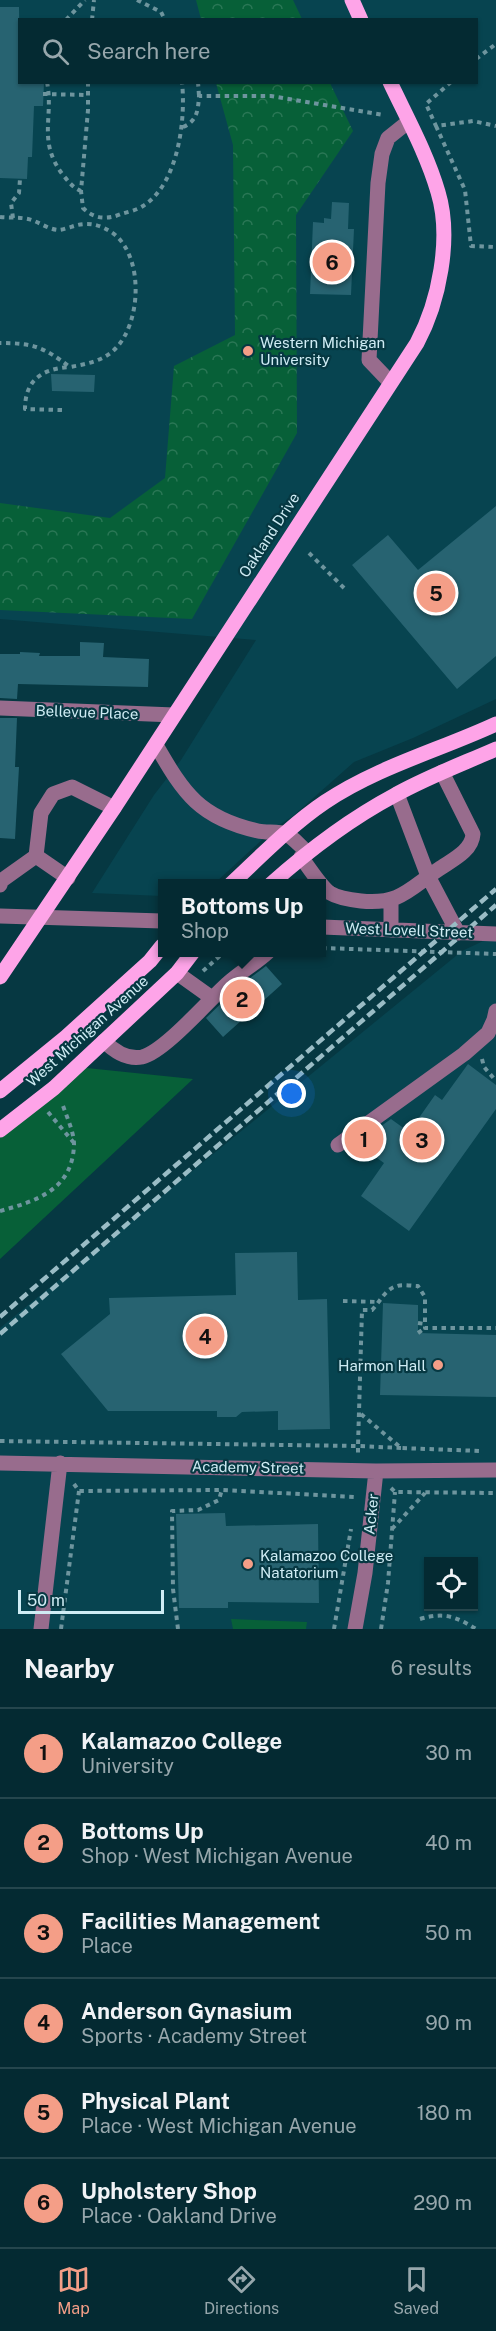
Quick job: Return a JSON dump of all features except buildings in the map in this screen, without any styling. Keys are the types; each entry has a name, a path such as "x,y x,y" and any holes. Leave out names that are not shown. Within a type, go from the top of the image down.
{"main road":[{"path":"352,0 360,18"},
{"name":"Oakland Drive","path":"0,976 42,918 156,745 428,323 438,290 443,249 439,194 391,84"},
{"path":"236,879 285,834 326,802 368,778 496,724"},
{"path":"276,879 304,854 367,811 442,772 496,750"},
{"name":"West Michigan Avenue","path":"0,1091 66,1037 150,961 158,951"},
{"name":"West Michigan Avenue","path":"0,1130 54,1088 104,1041 184,977 191,957"}],"street":[{"path":"390,382 369,360 378,183 382,154 388,138 408,122"},
{"name":"Bellevue Place","path":"0,708 174,715"},
{"path":"156,745 177,781 191,799 214,816 259,831 285,834 304,854 317,879"},
{"path":"326,895 376,903 391,901 461,854 472,842 473,834 442,772"},
{"path":"0,885 1,881 36,856 41,813 53,794 72,788 114,808"},
{"path":"397,794 428,876 458,933"},
{"path":"36,856 68,878"},
{"path":"391,901 391,930"},
{"path":"0,916 158,921"},
{"name":"West Lovell Street","path":"326,927 496,934"},
{"path":"104,1041 115,1052 123,1055 142,1057 158,1049 228,982 261,957"},
{"path":"184,977 212,998"},
{"path":"338,1145 464,1054 488,1033 496,1011"},
{"name":"Academy Street","path":"0,1463 376,1471 496,1470"},
{"path":"41,1629 60,1463"},
{"name":"Acker","path":"356,1629 365,1573 376,1471"}],"path":[{"path":"67,18 85,0"},
{"path":"92,18 94,0"},
{"path":"137,0 161,12 164,18"},
{"path":"478,58 496,44"},
{"path":"47,84 48,146 61,172 74,189 81,191"},
{"path":"88,84 81,191 83,208 93,217 112,218 143,207 168,179 183,126 182,84"},
{"path":"183,126 192,123 197,114 198,84"},
{"path":"449,84 426,104 465,190 471,246 496,247"},
{"path":"43,94 49,92 88,95"},
{"path":"199,96 270,96 384,115"},
{"path":"436,126 472,121 496,126"},
{"path":"13,218 11,203 19,193 20,178"},
{"path":"0,217 27,219 59,230 81,223 93,223 113,234 123,244 130,260 136,288 134,313 116,349 96,362 49,370 29,385 25,409 62,410"},
{"path":"93,217 93,223"},
{"path":"0,343 22,343 41,347 70,367"},
{"path":"309,553 347,591"},
{"path":"326,948 496,954"},
{"path":"184,977 216,957"},
{"path":"481,1057 484,1067 496,1081"},
{"path":"0,1211 40,1198 56,1189 69,1167 74,1143 62,1101"},
{"path":"48,1112 74,1143"},
{"path":"358,1470 362,1310 372,1310 383,1295 398,1285 418,1286 425,1297 425,1326 418,1333"},
{"path":"342,1301 380,1302"},
{"path":"418,1323 425,1326 496,1328"},
{"path":"360,1414 401,1448"},
{"path":"0,1441 358,1446 484,1451"},
{"path":"60,1463 79,1491 61,1629"},
{"path":"178,1629 173,1589 172,1510 198,1510 219,1500 222,1490 222,1467"},
{"path":"376,1471 395,1492 388,1583 381,1629"},
{"path":"79,1491 222,1490 356,1497"},
{"path":"395,1492 496,1493"},
{"path":"392,1529 425,1492"},
{"path":"420,1619 437,1614 459,1618 476,1629"}],"shaded area":[{"name":"Western Michigan University","path":"0,0 496,0 496,699 413,738 354,762 293,816 276,827 219,879 158,879 158,896 92,893 154,795 181,760 256,640 0,619"},
{"path":"496,935 496,1629 0,1629 0,1328 462,951"}],"green space":[{"path":"196,0 293,0 302,18 201,18"},
{"path":"216,84 330,84 353,131 296,215 297,433 192,619 0,610 0,503 110,518 165,478 174,366 235,335 233,145"},
{"path":"77,1067 193,1079 0,1259 0,1130"},
{"path":"231,1619 307,1622 306,1629 233,1629"}],"railway":[{"path":"0,1317 496,889"},
{"path":"0,1334 496,905"}],"place":[{"name":"Upholstery Shop","path":"332,262"},
{"name":"Western Michigan University","path":"248,351"},
{"name":"Physical Plant","path":"436,593"},
{"name":"Bottoms Up","path":"242,999"},
{"name":"Kalamazoo College","path":"364,1139"},
{"name":"Facilities Management","path":"422,1140"},
{"name":"Anderson Gynasium","path":"205,1336"},
{"name":"Harmon Hall","path":"438,1365"},
{"name":"Kalamazoo College Natatorium","path":"248,1564"}]}
